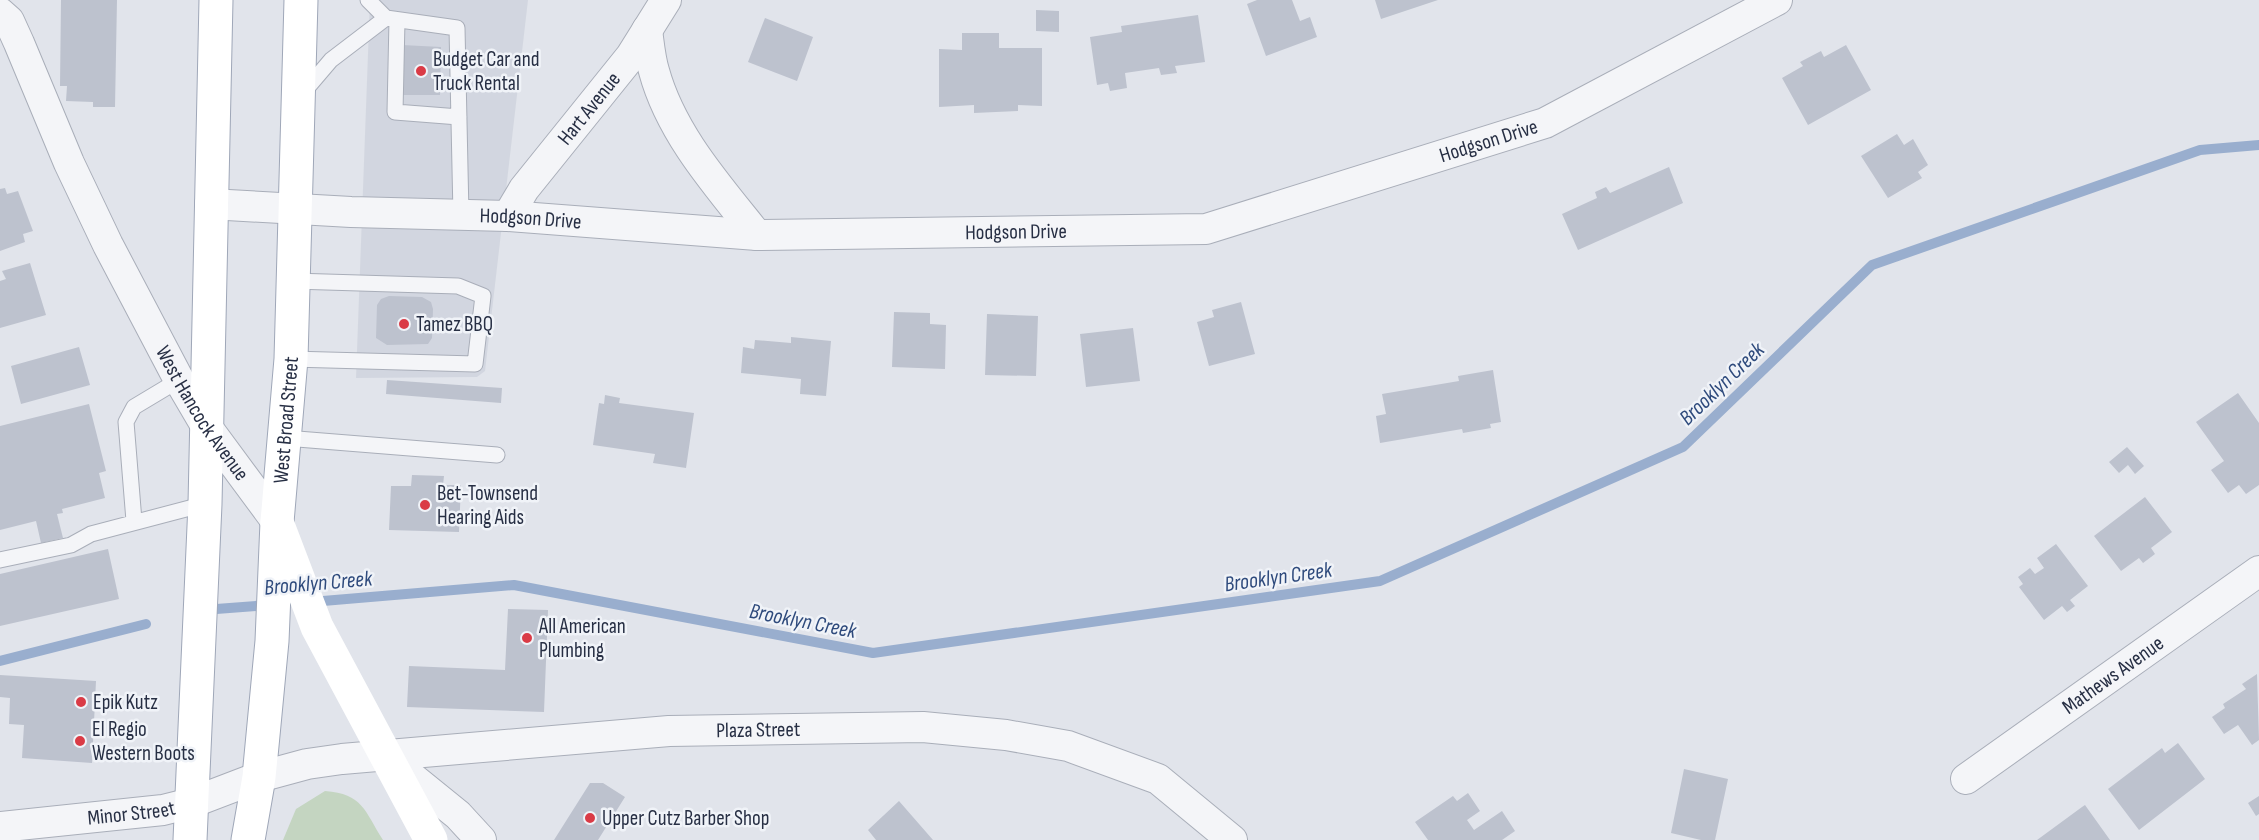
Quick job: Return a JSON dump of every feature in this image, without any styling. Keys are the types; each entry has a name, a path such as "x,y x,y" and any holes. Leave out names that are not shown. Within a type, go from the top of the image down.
{"main road":[{"path":"190,840 205,504 216,0"},
{"name":"West Broad Street","path":"248,840 259,777 272,641 277,522 291,359 301,0"},
{"name":"West Hancock Avenue","path":"277,522 317,627 431,840"}],"street":[{"name":"Hart Avenue","path":"508,216 524,189 598,98 666,0"},
{"name":"Hodgson Drive","path":"210,204 508,216 757,236 1206,229 1545,123 1778,0"},
{"name":"West Hancock Avenue","path":"0,13 9,21 20,43 69,163 108,245 179,380 206,426 277,522"},
{"path":"647,30 654,72 671,115 703,166 757,236"},
{"name":"Mathews Avenue","path":"1966,779 2259,571"},
{"name":"Plaza Street","path":"259,777 307,764 669,731 923,727 994,734 1068,746 1158,779 1232,840"},
{"path":"387,757 458,815 481,840"},
{"name":"Minor Street","path":"0,827 147,812 191,803 259,777"}],"lane":[{"path":"368,0 392,19 457,28 461,214"},
{"path":"299,98 331,60 392,19"},
{"path":"392,19 395,112 459,117"},
{"path":"291,359 476,364 483,296 458,286 293,281"},
{"path":"134,521 126,422 134,407 179,380"},
{"path":"285,438 497,455"},
{"path":"0,560 71,545 91,534 205,504"}],"shaded area":[{"path":"370,0 528,0 485,371 477,377 356,378"}],"green space":[{"path":"325,791 347,796 361,805 383,840 283,840 296,809"}],"building":[{"path":"61,0 117,0 115,107 93,107 93,102 66,101 67,86 60,86"},
{"path":"1257,0 1292,0 1300,21 1310,17 1317,37 1266,56 1247,4"},
{"path":"1375,0 1438,0 1381,19"},
{"path":"1036,10 1059,11 1059,32 1036,31"},
{"path":"1198,15 1205,62 1175,66 1177,73 1161,75 1159,68 1125,73 1127,88 1110,91 1108,83 1097,85 1090,37 1122,32 1121,26"},
{"path":"765,18 813,37 797,81 748,62"},
{"path":"962,33 999,33 999,48 1042,48 1042,106 1018,105 1018,111 974,113 974,105 939,107 939,49 962,50"},
{"name":"Budget Car and Truck Rental","path":"402,45 441,47 440,95 402,95"},
{"path":"1846,45 1871,90 1808,125 1782,78 1803,66 1800,62 1821,51 1824,57"},
{"path":"1897,134 1904,145 1913,139 1928,165 1918,172 1922,178 1888,198 1861,156"},
{"path":"1669,167 1683,203 1578,250 1562,214 1597,198 1595,192 1606,187 1610,193"},
{"path":"5,188 7,194 18,191 33,231 23,234 25,242 0,251 0,189"},
{"path":"30,263 46,315 0,328 0,281 6,279 2,271"},
{"name":"Tamez BBQ","path":"389,296 422,297 431,302 433,309 432,338 428,344 387,345 376,338 377,305 381,299"},
{"path":"1241,302 1255,354 1209,366 1197,322 1214,317 1212,310"},
{"path":"894,312 930,313 930,324 946,325 945,369 892,367"},
{"path":"987,314 1038,316 1036,376 985,375"},
{"path":"1133,328 1140,381 1086,387 1080,334"},
{"path":"791,337 831,341 826,396 800,394 801,379 741,373 743,347 754,349 755,340 791,343"},
{"path":"79,347 90,385 21,404 11,366"},
{"path":"1493,370 1501,422 1490,424 1491,428 1463,433 1462,429 1380,443 1376,416 1386,414 1382,394 1459,381 1458,376"},
{"path":"387,380 502,388 501,403 386,394"},
{"path":"2238,393 2259,423 2259,485 2246,494 2239,485 2228,493 2211,470 2224,461 2196,422"},
{"path":"605,395 620,398 619,403 694,413 686,468 653,463 655,454 593,445 599,403 604,404"},
{"path":"89,404 106,471 99,473 105,498 62,509 63,513 57,514 63,538 41,543 36,521 0,530 0,426"},
{"path":"2127,447 2144,466 2135,474 2128,465 2119,473 2109,462"},
{"name":"Bet-Townsend Hearing Aids","path":"412,475 444,476 443,485 461,485 459,532 389,530 391,486 411,486"},
{"path":"2145,497 2172,532 2151,548 2155,554 2143,563 2139,558 2121,571 2094,536"},
{"path":"2056,544 2088,586 2070,600 2075,606 2067,612 2062,606 2044,620 2019,587 2023,584 2018,577 2030,568 2035,574 2044,568 2037,558"},
{"path":"108,549 119,599 0,626 0,574"},
{"name":"All American Plumbing","path":"508,609 548,610 544,712 407,707 409,666 505,670"},
{"path":"2257,674 2259,740 2252,745 2238,725 2224,734 2212,717 2225,708 2223,704 2246,689 2242,684"},
{"path":"0,675 96,681 92,763 22,758 24,725 9,724 10,698 0,697"},
{"path":"2178,743 2205,779 2139,830 2108,789 2162,748 2165,753"},
{"path":"1684,769 1728,779 1715,840 1701,840 1671,833"},
{"name":"Upper Cutz Barber Shop","path":"590,783 603,783 625,797 598,840 554,840"},
{"path":"1468,793 1480,811 1467,820 1474,830 1502,811 1515,831 1502,840 1428,840 1415,822 1453,796 1457,801"},
{"path":"2259,796 2259,814 2256,816 2248,803"},
{"path":"899,801 933,840 876,840 868,830"},
{"path":"2085,805 2110,840 2037,840 2082,807"}],"waterway":[{"name":"Brooklyn Creek","path":"311,602 514,585 873,653 1380,581 1683,447 1872,265 2200,150 2259,145"},
{"name":"Brooklyn Creek","path":"203,610 269,605"},
{"name":"Brooklyn Creek","path":"0,661 146,624"}],"place":[{"name":"Budget Car and Truck Rental","path":"421,71"},
{"name":"Tamez BBQ","path":"404,324"},
{"name":"Bet-Townsend Hearing Aids","path":"425,505"},
{"name":"All American Plumbing","path":"527,638"},
{"name":"Epik Kutz","path":"81,702"},
{"name":"El Regio Western Boots","path":"80,741"},
{"name":"Upper Cutz Barber Shop","path":"590,818"}]}
